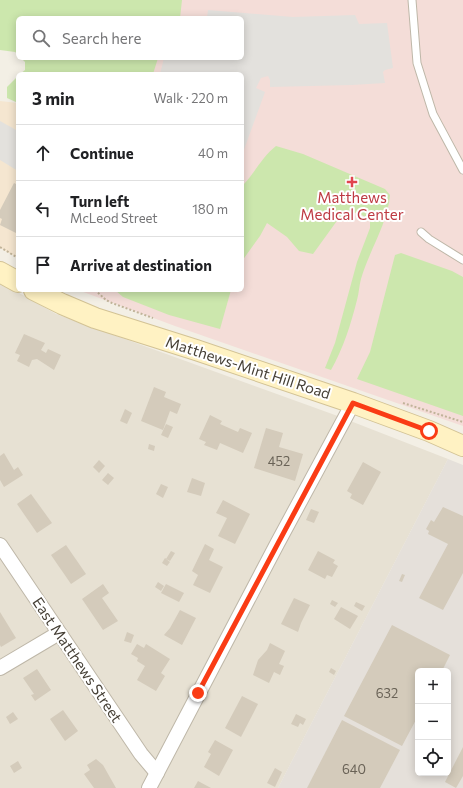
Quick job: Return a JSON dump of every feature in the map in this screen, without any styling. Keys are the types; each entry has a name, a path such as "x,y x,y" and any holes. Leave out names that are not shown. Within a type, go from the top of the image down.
{"main road":[{"path":"0,272 16,281"},
{"name":"Matthews-Mint Hill Road","path":"38,292 95,318 196,350 353,403 429,431 463,446"}],"street":[{"path":"150,788 277,544 353,403"},
{"name":"East Matthews Street","path":"0,544 141,754 157,773"},
{"path":"0,668 59,633"}],"lane":[{"path":"412,0 417,63 433,114 462,167"},
{"path":"421,232 429,239 463,260"}],"path":[{"path":"0,247 16,257"}],"shaded area":[{"name":"Matthews Medical Center","path":"147,0 463,0 463,426 175,326 83,292 244,292 244,72 128,72 134,60 244,60 244,16 143,16"},
{"path":"208,10 293,17 355,15 359,24 387,23 393,68 383,72 385,83 270,87 270,80 268,76 261,78 256,88 265,92 244,150 244,72 160,72 164,60 244,60 244,16 207,16"},
{"path":"0,101 16,103 16,257 0,248"},
{"path":"0,121 16,130 16,170 0,160"},
{"path":"0,282 56,314 335,415 448,459 278,788 0,788"},
{"path":"448,459 463,465 463,788 278,788"}],"green space":[{"path":"0,0 182,0 180,16 16,16 16,53 0,50"},
{"path":"23,60 157,60 154,72 22,72 25,70 25,62"},
{"path":"16,78 16,102 7,98 7,87"},
{"path":"276,146 303,154 385,189 390,195 386,216 364,268 358,297 343,345 331,370 325,368 335,343 357,262 370,228 370,221 358,212 339,218 313,254 299,251 287,237 267,223 260,236 244,258 244,184 267,154"},
{"path":"401,253 452,271 463,277 463,416 357,379 370,352 395,255"},
{"path":"117,292 230,292 220,329 169,315 123,297"}],"building":[{"path":"14,183 16,184 16,233 0,225 2,219 0,218 0,210"},
{"path":"24,334 45,343 41,350 46,353 48,349 61,355 54,370 37,359 32,360 29,367 17,361 20,355 15,353"},
{"path":"154,387 166,392 164,397 181,404 177,414 170,411 163,430 141,421"},
{"path":"125,409 132,413 127,424 120,421"},
{"path":"210,415 222,421 220,424 238,432 240,428 252,433 243,453 220,443 217,450 204,445 206,442 199,439"},
{"path":"166,424 173,427 168,438 161,435"},
{"path":"266,428 283,433 279,447 303,454 295,481 254,468"},
{"path":"149,444 155,446 154,451 148,449"},
{"path":"4,453 14,470 18,467 23,475 4,487 0,480 0,456"},
{"path":"99,460 105,466 99,473 93,467"},
{"path":"363,462 381,472 363,505 350,498 352,494 347,491"},
{"path":"108,473 114,478 108,485 102,480"},
{"path":"192,478 205,483 201,496 187,492"},
{"path":"161,484 168,487 163,498 156,494"},
{"path":"31,494 52,523 37,533 17,504"},
{"path":"223,500 250,514 235,544 218,536 227,518 216,513"},
{"path":"443,507 463,516 463,573 443,610 419,598 448,544 428,534 429,531 426,529 431,520 434,522"},
{"path":"311,509 319,512 314,523 306,520"},
{"path":"205,544 214,549 209,560 223,567 210,593 193,585 198,575 192,571"},
{"path":"66,545 86,574 71,584 51,555"},
{"path":"171,551 175,553 170,561 166,559"},
{"path":"318,551 335,560 333,563 338,566 332,577 327,575 325,579 308,570"},
{"path":"165,558 170,562 167,566 162,563"},
{"path":"402,574 405,575 402,582 399,581"},
{"path":"158,582 164,586 161,591 155,587"},
{"path":"103,584 109,593 102,598 118,621 103,630 82,599"},
{"path":"166,584 184,593 179,602 161,593"},
{"path":"294,598 310,605 298,632 281,624"},
{"path":"332,600 338,603 335,607 330,604"},
{"path":"356,602 365,606 362,611 354,606"},
{"path":"341,607 358,616 350,629 334,619"},
{"path":"180,610 196,618 182,645 164,635 170,628"},
{"path":"0,612 16,638 1,647 0,645"},
{"path":"392,625 450,655 444,668 415,668 415,722 402,746 344,716"},
{"path":"127,632 134,635 131,643 124,641"},
{"path":"270,643 285,651 279,664 284,666 280,675 274,672 269,683 253,675 258,660 267,650"},
{"path":"137,644 144,648 146,644 170,659 161,673 165,676 156,691 137,680 145,666 137,661 138,658 131,654"},
{"path":"331,668 336,671 334,675 329,672"},
{"path":"37,669 51,690 35,701 31,695 34,694 23,678"},
{"path":"242,696 258,704 241,737 225,728"},
{"path":"63,710 78,731 65,741 50,719"},
{"path":"13,712 18,719 10,724 6,717"},
{"path":"296,714 306,719 303,725 300,723 298,727 291,724"},
{"path":"342,720 400,750 380,788 307,788"},
{"path":"215,740 233,750 219,776 204,767 211,754 208,752"},
{"path":"463,747 463,776 456,788 445,782 448,776 451,776 451,770"},
{"path":"96,759 103,765 116,788 94,788 84,774 90,770 87,765"},
{"path":"18,761 22,768 14,773 10,766"},
{"path":"275,768 282,772 275,787 267,783"},
{"path":"198,781 211,788 194,788"}],"place":[{"name":"Matthews Medical Center","path":"352,182"}],"route":[{"path":"198,693 353,403 429,431"}]}
